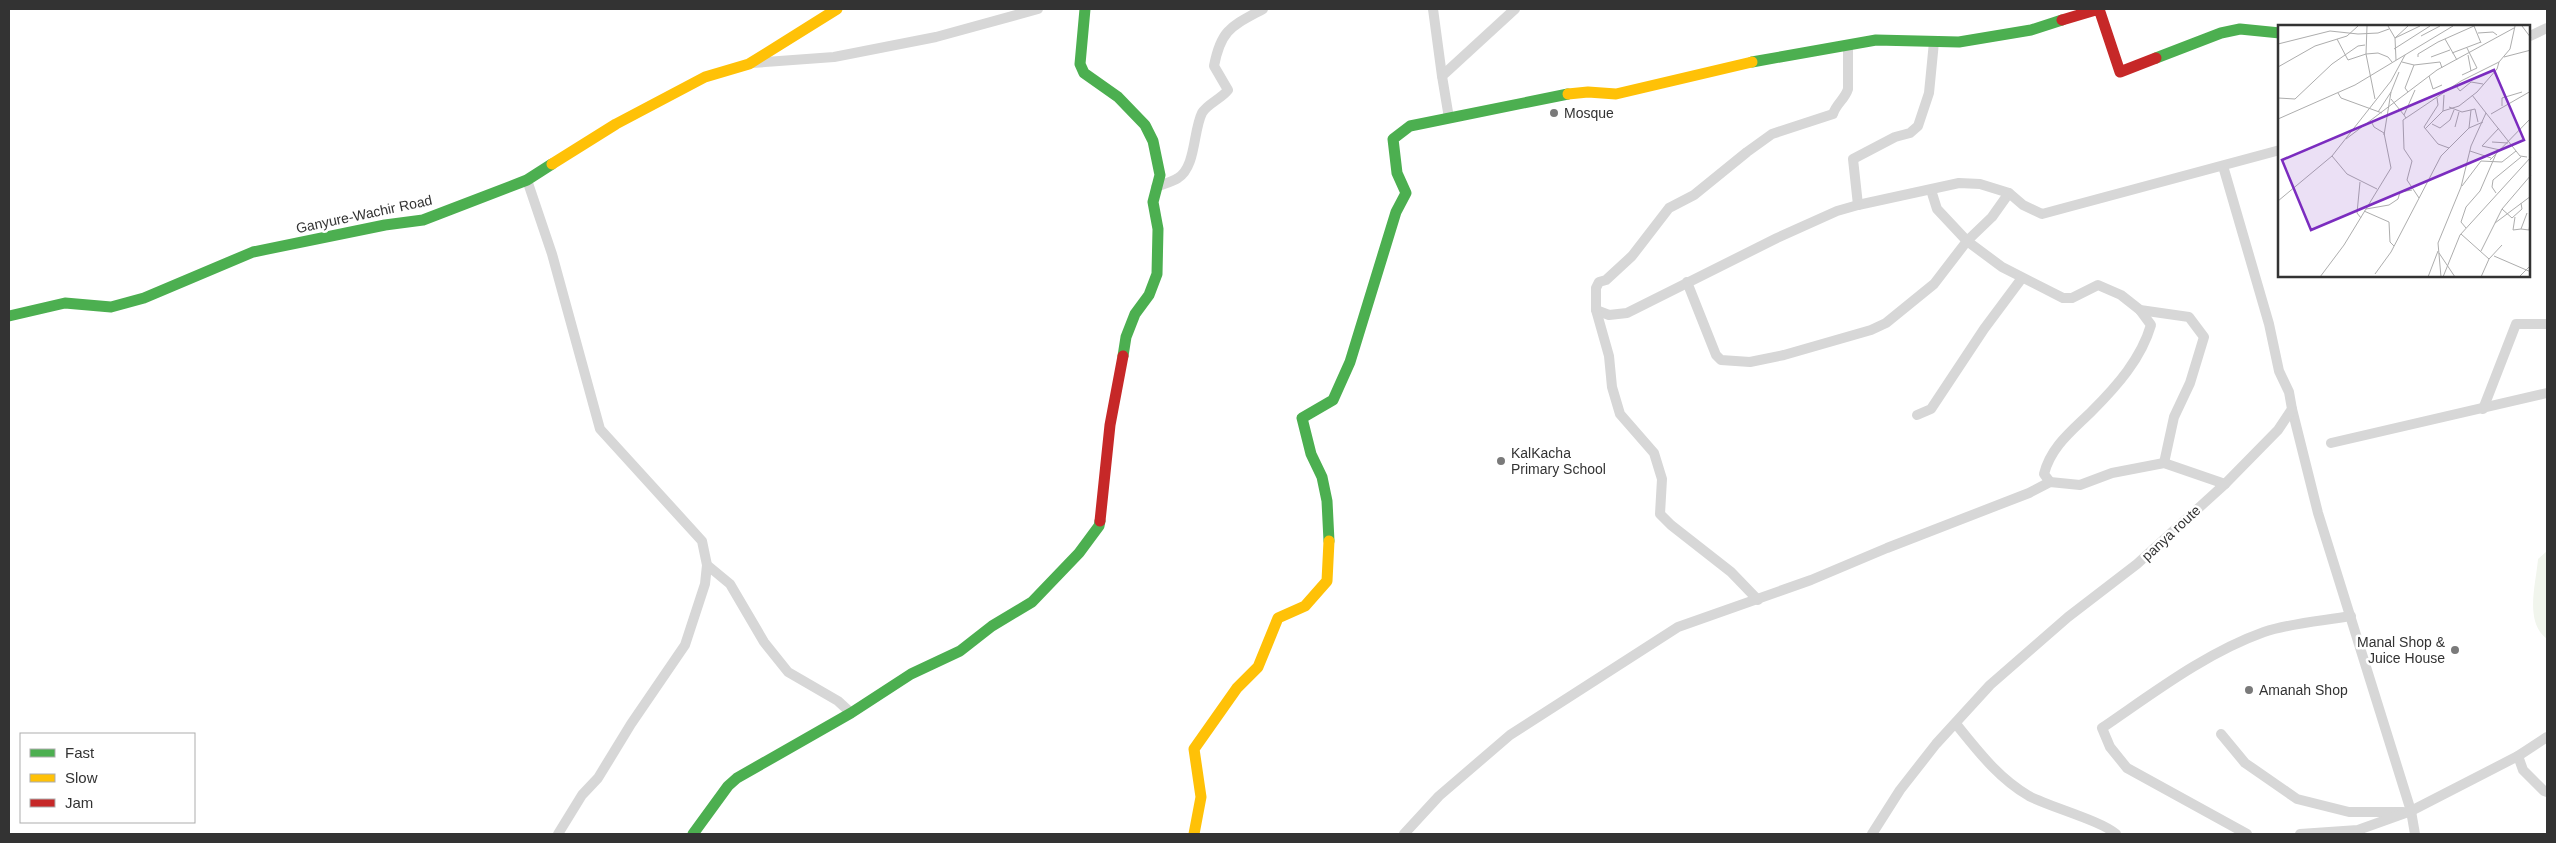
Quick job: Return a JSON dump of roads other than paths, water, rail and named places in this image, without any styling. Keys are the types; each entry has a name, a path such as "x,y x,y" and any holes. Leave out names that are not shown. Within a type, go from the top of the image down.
{"street":[{"name":"Ganyure-Wachir Road","path":"9,316 65,303 111,307 144,298 204,275 253,252 385,225 423,220 528,180 616,124 705,77 749,64 837,9"},
{"path":"749,64 843,56 936,38 1038,9"},
{"path":"692,834 728,786 737,778 851,713 911,674 960,651 992,626 1032,602 1079,553 1099,526 1110,425 1126,337 1135,314 1149,295 1157,274 1158,229 1153,202 1160,175 1153,142 1144,125 1118,97 1084,73 1080,64 1085,9"},
{"path":"1156,187 1179,178 1185,171 1194,150 1195,133 1206,106 1221,99 1228,90 1214,66 1218,43 1235,24 1263,9"},
{"path":"1433,9 1449,118"},
{"path":"1442,76 1515,9"},
{"path":"1194,834 1201,797 1194,749 1238,688 1258,668 1278,618 1304,606 1316,596 1327,581 1329,532 1326,501 1322,478 1311,454 1302,418 1333,400 1350,362 1396,212 1406,193 1397,173 1393,139 1410,126 1555,96 1588,92 1616,94 1750,62 1876,40 1959,42 2031,30 2099,9 2120,72 2221,33 2240,29 2278,33"},
{"path":"2531,36 2547,28"},
{"path":"1858,204 1853,159 1895,137 1910,133 1918,126 1929,93 1934,42"},
{"path":"1758,600 1731,572 1670,525 1660,514 1662,479 1654,454 1620,414 1612,387 1609,356 1596,310 1596,288 1599,282 1606,280 1632,256 1669,208 1694,194 1772,134 1834,114 1836,104 1846,96 1848,89 1848,45"},
{"path":"1596,310 1609,315 1626,313 1825,216 1858,204 1931,190 1958,182 1980,184 2009,193 2023,205 2042,214 2144,185 2278,151"},
{"path":"2223,166 2269,324 2279,371 2289,392 2318,513 2411,811 2415,834"},
{"path":"528,180 552,254 600,429 702,541 707,565 705,584 685,646 636,716 598,778 582,795 558,834"},
{"path":"1931,190 1937,209 1967,241 2002,267 2063,298 2072,298 2091,287 2103,287 2120,295 2140,310 2151,325 2140,353 2105,397 2059,443 2046,465 2044,474 2050,482"},
{"path":"1688,282 1716,355 1721,360 1750,362 1784,355 1871,330 1886,323 1917,300 1934,284 1967,241 1992,217 2009,193"},
{"path":"1917,415 1931,409 1984,329 2022,278"},
{"path":"2140,310 2189,317 2204,337 2190,383 2174,417 2164,463"},
{"path":"2482,409 2516,324 2547,324"},
{"path":"2331,443 2547,393"},
{"name":"panya route","path":"1872,834 1900,790 1990,685 2068,617 2137,564 2224,484 2278,430 2292,409"},
{"path":"1404,834 1439,796 1510,735 1678,627 1758,600 2029,493 2050,482 2080,484 2141,466 2164,463 2224,484"},
{"path":"707,565 730,584 760,636 788,672 838,701 851,713"},
{"path":"2247,834 2127,768 2110,746 2102,728 2212,657 2239,643 2265,632 2351,616"},
{"path":"1956,724 1987,763 2006,781 2029,796 2102,826 2116,834"},
{"path":"2221,734 2244,763 2298,799 2349,812 2411,811"},
{"path":"2300,834 2358,830 2411,811 2518,756 2547,737"},
{"path":"2518,756 2523,770 2544,792 2547,792"}],"place":[{"name":"Mosque","path":"1554,113"},
{"name":"KalKacha Primary School","path":"1501,461"},
{"name":"Manal Shop & Juice House","path":"2455,650"},
{"name":"Amanah Shop","path":"2249,690"}]}
